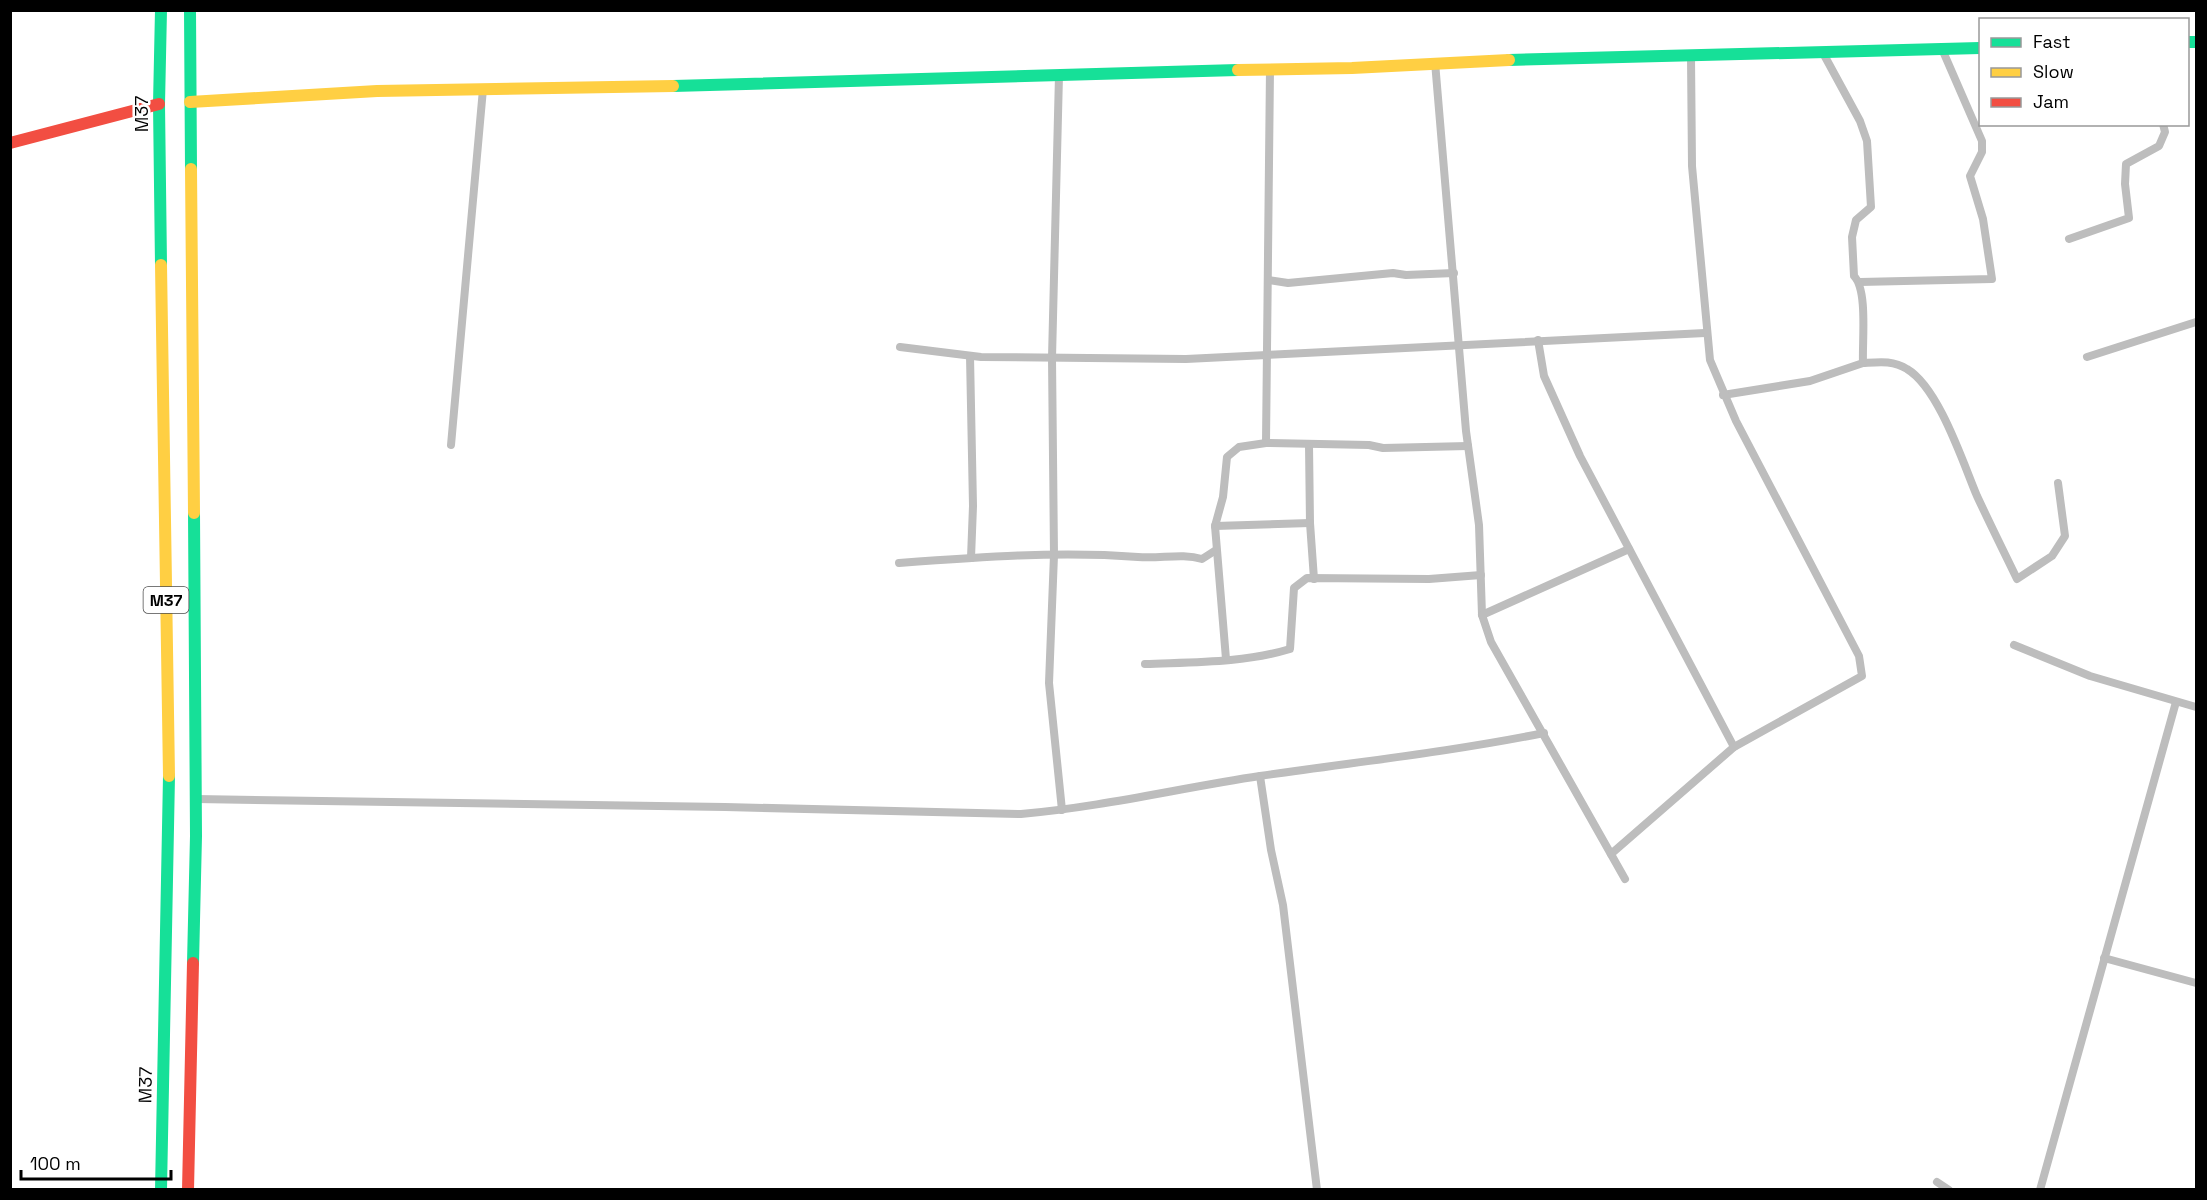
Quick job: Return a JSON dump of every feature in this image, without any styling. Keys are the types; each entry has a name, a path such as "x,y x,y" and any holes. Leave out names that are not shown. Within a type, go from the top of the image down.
{"main road":[{"name":"M37","path":"161,10 159,104 170,815 161,1190"},
{"name":"M37","path":"188,1190 196,799 190,10"},
{"path":"190,102 483,89 1352,68 1435,62 1979,48"},
{"path":"10,142 159,104"}],"street":[{"path":"1860,282 1992,279 1983,219 1970,176 1982,152 1982,141 1942,49"},
{"path":"1823,53 1860,121 1867,141 1871,207 1856,220 1852,237 1854,276 1860,282 1863,363"},
{"path":"1611,854 1734,747 1862,676 1859,656 1724,395 1710,360 1705,333 1692,166 1691,57"},
{"path":"1435,62 1468,446 1479,525 1482,615 1491,642 1625,879"},
{"path":"1266,443 1270,69"},
{"path":"1059,75 1052,358 1054,555 1049,683 1062,810"},
{"path":"451,445 483,89"},
{"path":"2069,239 2128,218 2125,184 2127,164 2159,146 2165,132 2164,126"},
{"path":"1268,280 1288,283 1393,273 1406,275 1454,273"},
{"path":"2087,357 2196,322"},
{"path":"900,347 970,356 1186,359 1705,333"},
{"path":"1538,340 1541,364 1551,392 1580,456 1734,747"},
{"path":"970,356 974,506 971,558"},
{"path":"1724,395 1810,381 1863,363 1887,361 1908,370 1927,390 1948,425 1978,498 2017,579 2052,556 2065,536 2058,483"},
{"path":"1226,659 1215,526 1223,497 1227,457 1239,447 1266,443 1369,445 1383,448 1468,446"},
{"path":"1309,445 1310,523 1314,579"},
{"path":"1215,526 1310,523"},
{"path":"1482,615 1629,549"},
{"path":"899,563 1090,553 1140,557 1189,555 1202,558 1216,550"},
{"path":"1145,664 1226,659 1273,654 1290,649 1294,588 1307,578 1481,575"},
{"path":"2014,645 2090,676 2196,707"},
{"path":"2040,1190 2176,702"},
{"path":"196,799 737,807 1021,814 1062,810 1260,776 1460,750 1544,733"},
{"path":"1260,776 1271,850 1283,905 1317,1190"},
{"path":"2104,958 2196,983"},
{"path":"1937,1182 1949,1190"}],"traffic: fast":[{"path":"161,10 159,104 161,265"},
{"path":"190,10 191,169"},
{"path":"2189,42 2196,42"},
{"path":"1509,60 1979,48"},
{"path":"673,86 1238,70"},
{"path":"193,963 196,836 194,513"},
{"path":"161,1190 169,776"}],"traffic: slow":[{"path":"1238,70 1352,68 1509,60"},
{"path":"190,102 377,91 673,86"},
{"path":"191,169 194,513"},
{"path":"161,265 169,776"}],"traffic: jam":[{"path":"10,143 159,104"},
{"path":"188,1190 193,963"}]}
